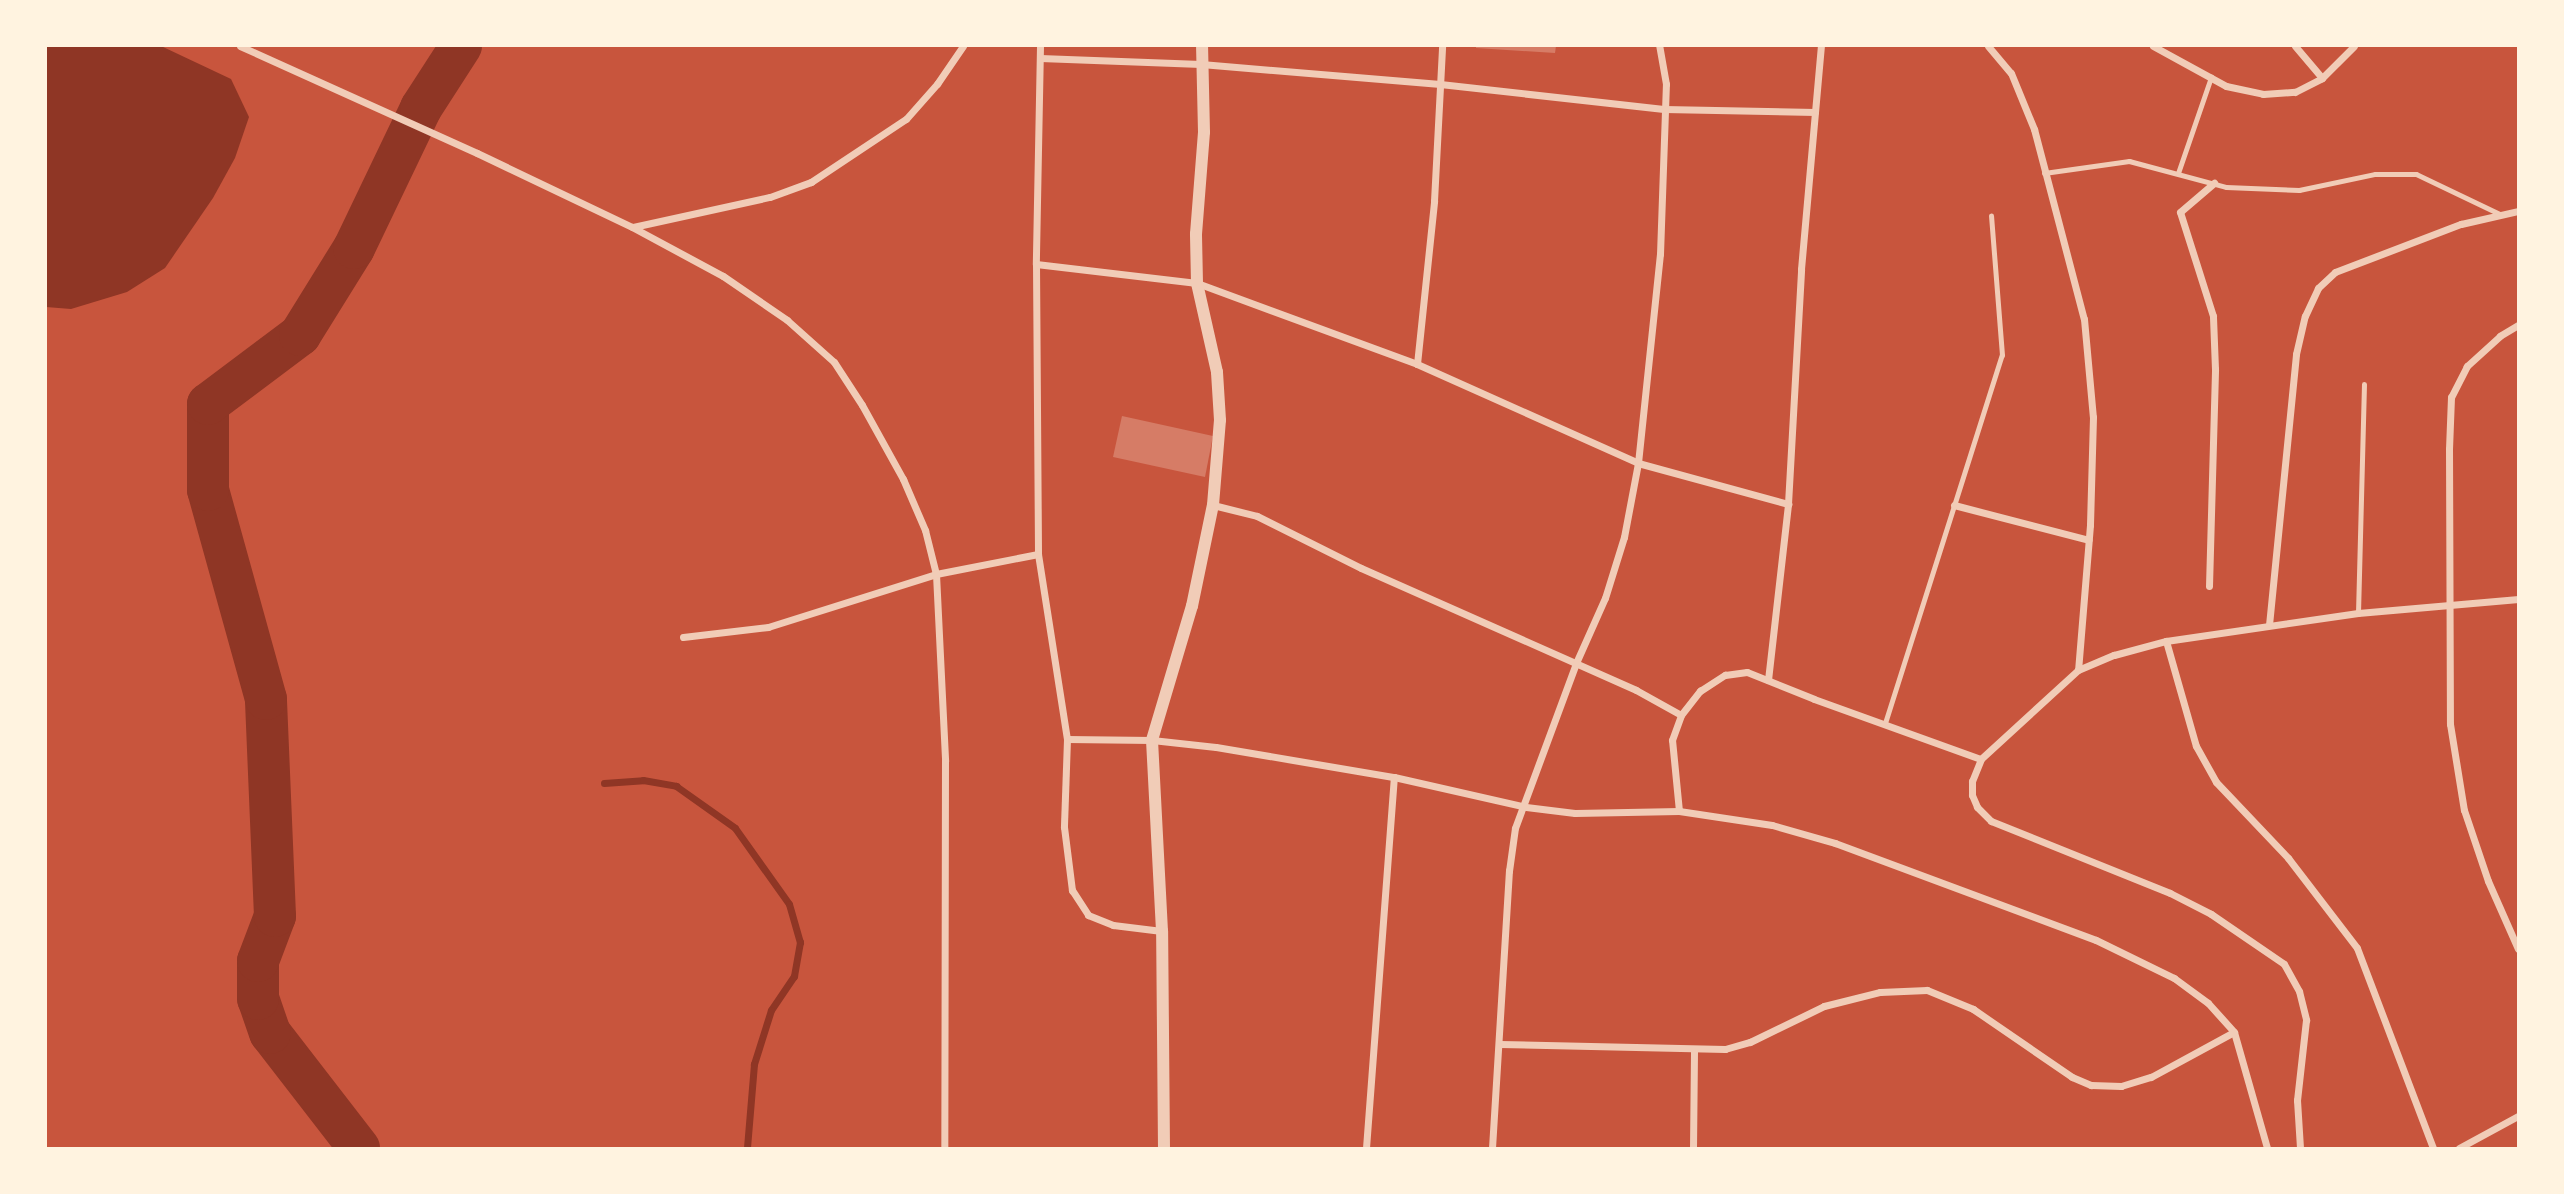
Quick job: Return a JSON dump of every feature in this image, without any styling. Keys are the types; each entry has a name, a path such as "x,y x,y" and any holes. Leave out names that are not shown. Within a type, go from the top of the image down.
{"street":[{"path":"240,46 477,153 632,227 723,276 787,320 834,362 903,479 925,530 936,574 946,761 944,1149"},
{"path":"632,227 720,210 770,197 811,182 906,119 937,84 963,46"},
{"path":"1040,46 1036,264 1038,554 1067,738 1064,827 1072,890 1088,915 1114,925 1162,932"},
{"path":"1164,1149 1162,932 1152,740 1192,606 1213,505 1220,420 1217,372 1197,283 1196,234 1204,132 1202,46"},
{"path":"1417,363 1434,201 1442,46"},
{"path":"1492,1149 1509,871 1515,828 1526,807 1576,663 1605,598 1623,537 1638,463 1660,254 1665,83 1659,46"},
{"path":"1768,680 1788,504 1801,268 1821,46"},
{"path":"1988,46 2011,73 2034,129 2084,319 2093,417 2089,540 2078,670"},
{"path":"2153,46 2226,86 2263,94 2295,92 2322,78 2354,46"},
{"path":"2295,46 2322,78"},
{"path":"1040,58 1201,64 1440,84 1664,109 1815,112"},
{"path":"2209,586 2215,369 2213,316 2180,212 2214,183"},
{"path":"2269,625 2296,354 2305,316 2318,288 2334,272 2461,224 2518,211"},
{"path":"1036,264 1197,283 1417,363 1638,463 1788,504"},
{"path":"2518,325 2500,336 2467,366 2451,397 2449,607 2450,724 2464,810 2488,881 2518,949"},
{"path":"1213,505 1256,516 1361,568 1636,690 1681,715"},
{"path":"1954,505 2089,540"},
{"path":"683,637 768,627 805,618 936,574 1038,554"},
{"path":"2300,1149 2297,1100 2306,1020 2299,991 2284,964 2211,914 2170,893 1991,821 1977,807 1972,795 1972,781 1981,759 2078,670 2114,654 2166,641 2358,613 2518,600"},
{"path":"2166,641 2196,746 2216,782 2288,859 2357,948 2433,1149"},
{"path":"1679,811 1672,740 1681,715 1700,691 1725,675 1747,672 1981,759"},
{"path":"1067,738 1152,740 1216,747 1394,777 1526,807 1575,813 1679,811 1772,825 1835,843 2096,940 2174,978 2208,1003 2234,1032 2267,1149"},
{"path":"1366,1149 1394,777"},
{"path":"1500,1044 1694,1051 1724,1049 1751,1042 1824,1006 1880,992 1927,990 1973,1009 2072,1077 2091,1085 2121,1086 2151,1077 2234,1032"},
{"path":"1693,1149 1694,1051"},
{"path":"2459,1149 2518,1116"}],"lane":[{"path":"2178,173 2211,77"},
{"path":"2044,173 2129,161 2226,187 2299,190 2375,174 2416,174 2502,215"},
{"path":"1885,723 2002,355 1990,215"},
{"path":"2358,613 2364,384"}],"shaded area":[{"path":"46,46 161,46 231,79 249,117 235,158 213,198 165,268 127,292 71,309 46,307"}],"building":[{"path":"1476,46 1556,46 1555,53"},
{"path":"1122,416 1213,436 1205,477 1113,457"}],"waterway":[{"path":"359,1148 270,1033 258,999 258,961 275,916 266,699 208,490 208,404 300,335 354,248 421,108 461,46"},
{"path":"604,783 643,780 676,786 735,828 789,904 800,942 794,976 771,1010 754,1064 747,1148"}]}
